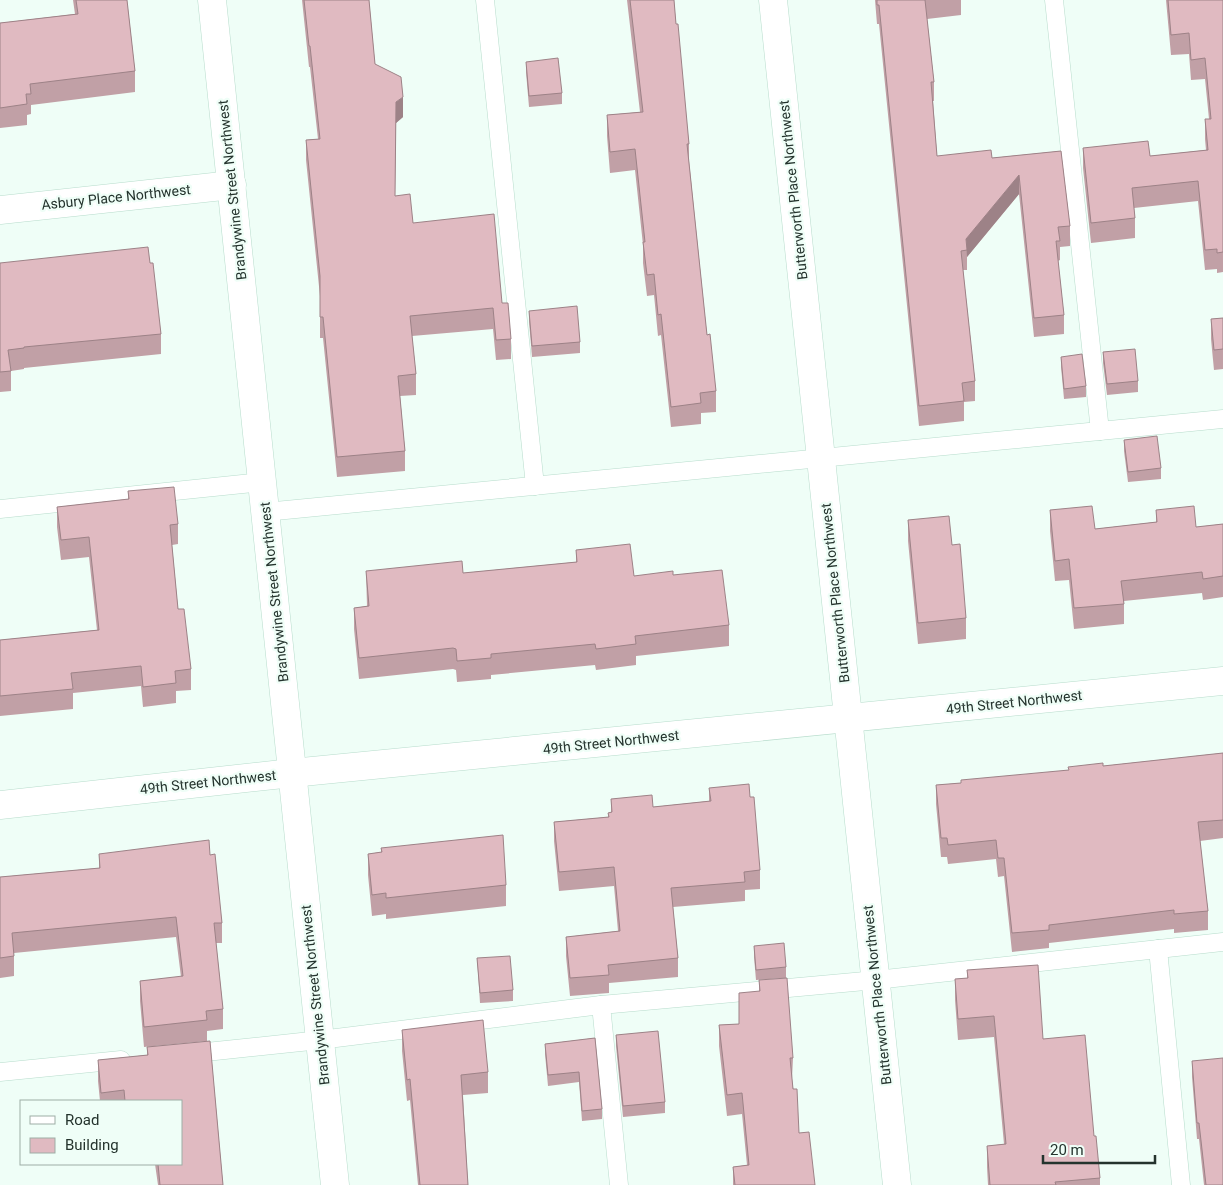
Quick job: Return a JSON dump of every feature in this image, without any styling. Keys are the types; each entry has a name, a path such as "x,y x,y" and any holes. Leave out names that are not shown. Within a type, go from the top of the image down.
{"street":[{"name":"Brandywine Street Northwest","path":"212,0 334,1185"},
{"name":"Butterworth Place Northwest","path":"773,0 897,1185"},
{"name":"Asbury Place Northwest","path":"0,210 232,185"},
{"name":"49th Street Northwest","path":"0,805 292,773 1223,681"}],"lane":[{"path":"485,0 535,486"},
{"path":"1054,0 1100,432"},
{"path":"265,512 1223,419"},
{"path":"0,509 262,482"},
{"path":"174,1055 320,1040 601,1005 876,980 1223,942"},
{"path":"1158,949 1182,1185"},
{"path":"601,1005 619,1185"},
{"path":"0,1072 136,1059"}],"building":[{"path":"76,0 127,0 135,71 30,84 31,94 26,94 27,104 0,108 0,23 78,14"},
{"path":"304,0 369,0 375,64 401,77 403,97 396,102 395,196 410,194 413,223 494,214 502,303 508,303 511,339 496,340 493,308 410,316 416,374 398,376 405,451 337,457 323,317 320,317 320,276 306,140 320,139"},
{"path":"630,0 674,0 676,24 678,24 689,144 687,144 707,335 710,334 716,391 700,393 701,403 671,407 661,314 658,315 654,274 647,275 635,149 610,152 607,115 643,112"},
{"path":"877,0 925,0 934,82 931,82 937,156 991,150 992,158 1061,151 1070,226 1058,227 1060,241 1056,241 1064,315 1034,318 1019,175 966,239 967,250 961,251 975,381 962,383 964,401 919,406"},
{"path":"1168,0 1223,0 1223,252 1217,253 1217,249 1205,250 1198,181 1132,188 1135,218 1091,223 1083,148 1148,141 1150,156 1208,150 1205,119 1211,119 1205,58 1191,60 1189,33 1171,35"},
{"path":"558,58 562,93 529,96 526,62"},
{"path":"148,247 150,263 153,263 161,334 8,350 11,371 0,372 0,263"},
{"path":"577,306 580,342 532,346 529,311"},
{"path":"1223,318 1223,349 1214,350 1211,319"},
{"path":"1135,349 1138,381 1107,384 1103,352"},
{"path":"1082,354 1086,386 1064,389 1061,357"},
{"path":"1157,436 1161,468 1128,472 1124,440"},
{"path":"174,487 178,524 170,525 178,609 184,609 191,669 175,671 176,683 143,687 141,666 71,673 73,689 0,696 0,640 99,630 89,537 61,540 57,507 129,499 128,491"},
{"path":"1092,506 1095,529 1157,522 1156,510 1194,506 1196,527 1223,524 1223,576 1203,579 1202,572 1121,581 1124,604 1074,608 1069,559 1055,561 1050,510"},
{"path":"949,516 952,545 960,544 966,618 918,623 908,520"},
{"path":"630,544 634,576 673,571 673,575 722,570 729,625 635,636 636,644 596,649 595,644 491,654 491,658 457,661 456,649 453,648 359,658 354,608 369,606 366,571 462,561 463,573 577,562 576,550"},
{"path":"1223,753 1223,820 1198,822 1208,911 1174,914 1174,910 1049,925 1049,930 1012,933 1004,858 998,858 996,840 948,845 947,838 941,838 936,785 961,783 961,780 1069,770 1068,767 1103,763 1103,766"},
{"path":"749,784 750,797 754,797 760,870 744,872 745,882 671,888 678,958 608,965 609,975 570,978 566,937 620,931 614,867 559,872 554,822 609,817 608,813 612,812 611,799 652,795 653,807 711,801 709,788"},
{"path":"503,835 506,885 386,898 386,893 372,895 368,854 382,852 381,848"},
{"path":"209,840 210,855 215,854 222,923 214,923 223,1009 206,1011 207,1020 144,1027 140,981 183,976 176,917 12,933 14,956 0,958 0,877 100,868 99,854"},
{"path":"784,943 786,967 756,970 754,946"},
{"path":"510,956 513,990 480,993 477,958"},
{"path":"1038,965 1043,1039 1085,1035 1094,1136 1096,1136 1100,1178 1055,1182 1056,1185 990,1185 987,1146 1006,1144 994,1016 958,1019 955,979 968,978 967,970"},
{"path":"787,978 793,1058 790,1058 793,1089 797,1089 799,1133 809,1132 815,1185 735,1185 733,1167 749,1165 742,1093 727,1095 719,1025 739,1024 739,993 760,991 759,980"},
{"path":"483,1020 488,1072 461,1075 468,1185 420,1185 410,1079 407,1080 402,1030"},
{"path":"658,1031 665,1102 623,1106 616,1035"},
{"path":"595,1038 602,1109 582,1111 579,1072 548,1075 545,1044"},
{"path":"210,1041 223,1185 160,1185 158,1165 182,1165 182,1100 125,1100 124,1090 101,1093 98,1060 148,1055 147,1047"},
{"path":"1223,1058 1223,1185 1206,1185 1199,1123 1197,1123 1192,1061"}]}
